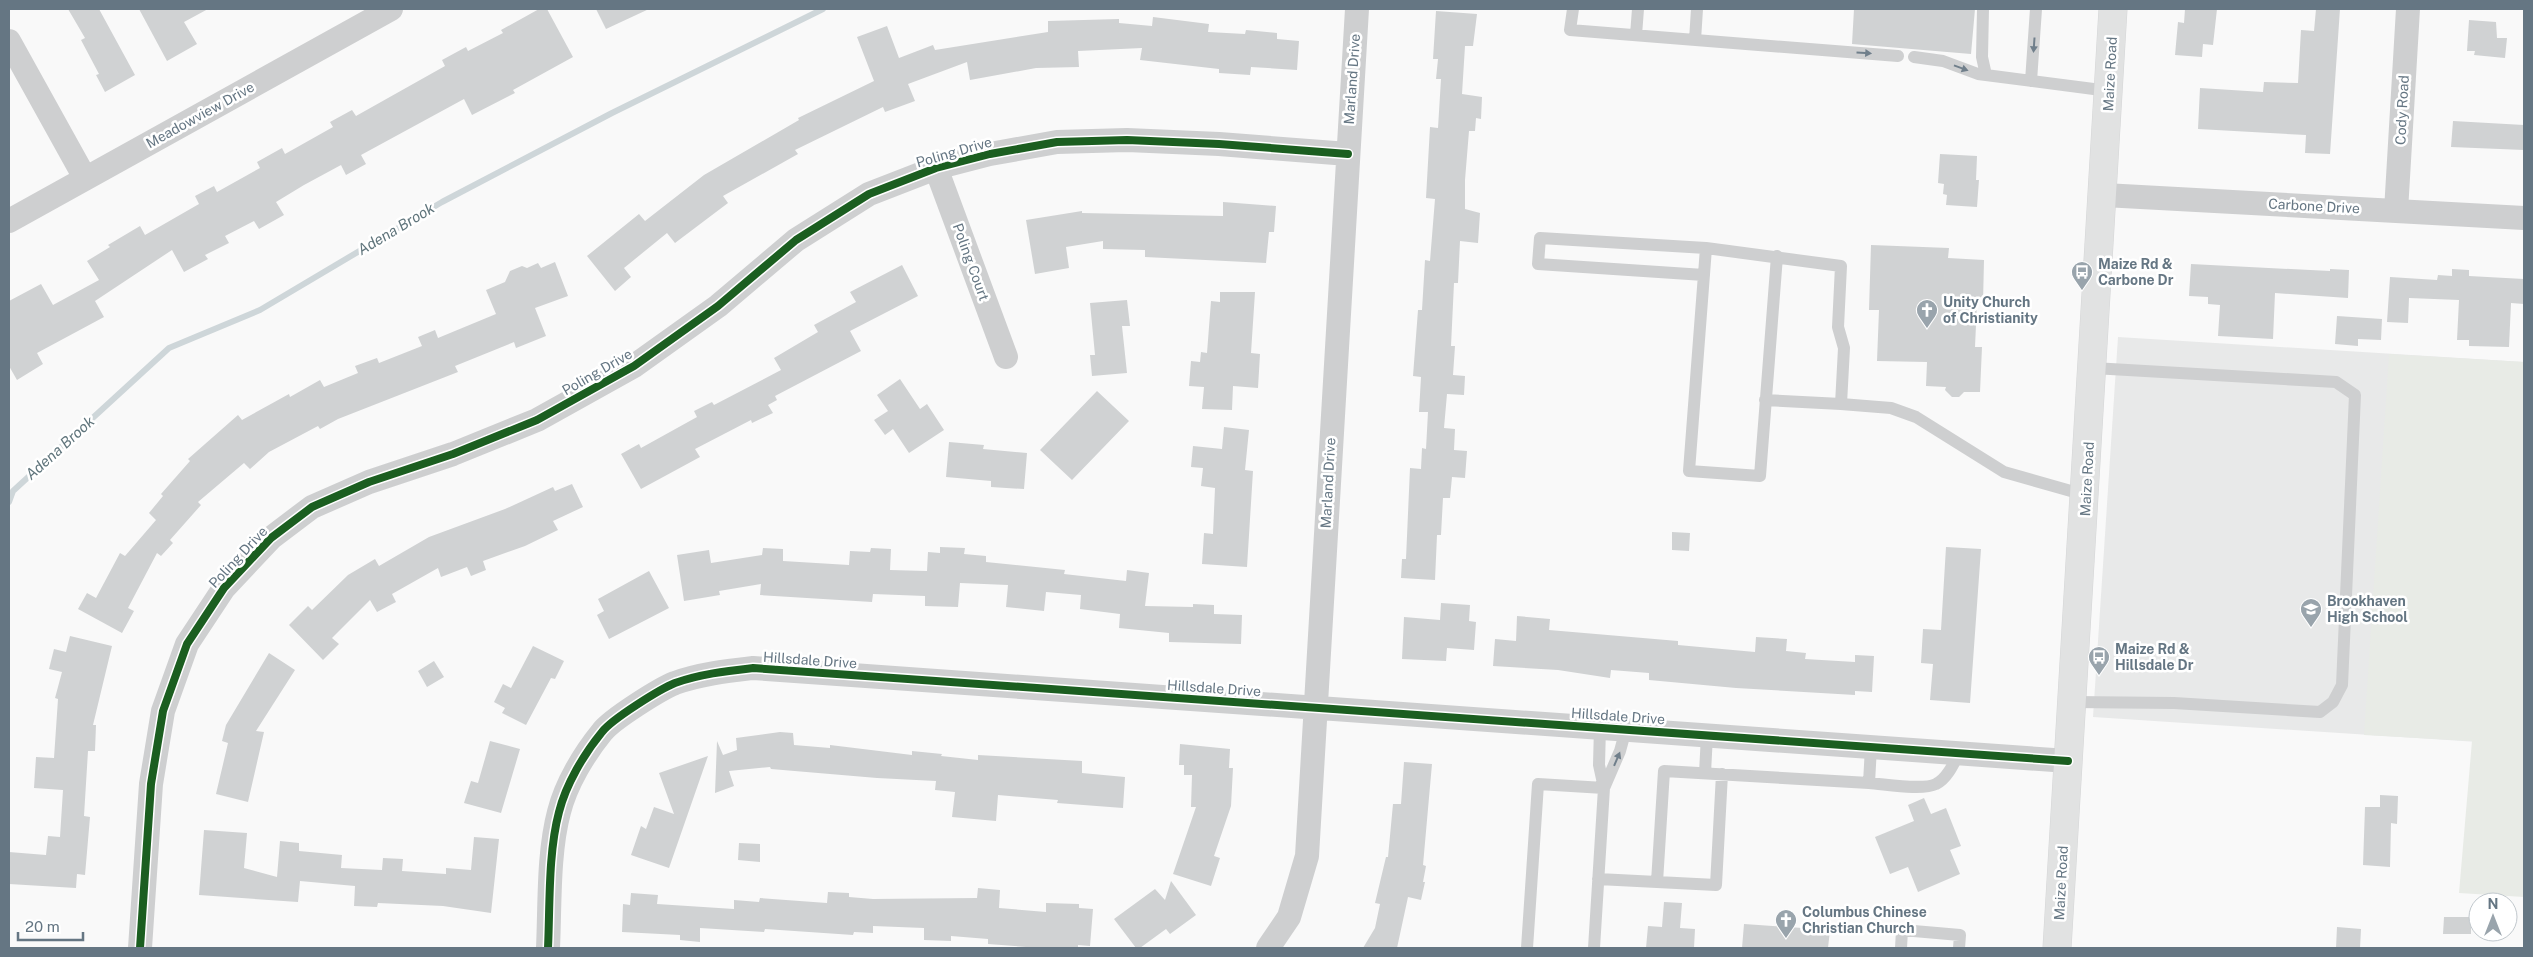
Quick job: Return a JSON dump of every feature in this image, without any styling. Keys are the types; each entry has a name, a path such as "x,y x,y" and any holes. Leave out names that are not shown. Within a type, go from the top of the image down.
{"street":[{"name":"Meadowview Drive","path":"9,221 390,9"},
{"name":"Marland Drive","path":"1268,948 1289,918 1306,856 1357,9"},
{"name":"Maize Road","path":"2057,948 2114,9"},
{"name":"Cody Road","path":"2396,210 2408,9"},
{"path":"9,41 85,178"},
{"name":"Poling Drive","path":"140,948 151,784 163,712 187,644 224,588 271,538 312,507 369,482 453,454 537,420 634,366 718,306 796,240 870,194 936,168 990,154 1057,142 1127,140 1219,144 1348,154"},
{"name":"Poling Court","path":"936,168 1006,357"},
{"name":"Carbone Drive","path":"2104,195 2524,218"},
{"name":"Hillsdale Drive","path":"548,948 551,869 559,811 577,769 603,730 643,701 674,683 713,673 753,668 2068,761"}],"lane":[{"path":"1573,9 1570,30 1898,56"},
{"path":"1636,36 1638,9"},
{"path":"1695,40 1697,9"},
{"path":"1983,9 1982,57 1986,75"},
{"path":"2031,81 2036,9"},
{"path":"1914,57 1943,61 1986,75 2109,91"},
{"path":"1704,275 1538,264 1540,238 1706,248 1841,266 1838,327 1844,348 1841,404"},
{"path":"1706,248 1689,471 1760,476 1777,256"},
{"path":"2072,702 2174,703 2320,712 2333,702 2342,685 2355,395 2336,382 2093,368"},
{"path":"1765,400 1891,408 1916,416 2004,472 2086,495"},
{"path":"1594,948 1604,788 1599,765 1600,727"},
{"path":"1604,788 1620,752 1626,729"},
{"path":"1705,773 1707,734"},
{"path":"1869,783 1871,747"},
{"path":"1657,882 1664,770 1927,787 1937,784 1948,773 1959,753"},
{"path":"1598,879 1716,885 1722,774"},
{"path":"1527,948 1538,784 1604,788"},
{"path":"1901,948 1902,930 1960,935 1959,948"}],"shaded area":[{"name":"Brookhaven High School","path":"2118,337 2524,362 2524,745 2093,717"},
{"path":"2389,354 2524,362 2524,897 2518,897 2518,892 2459,893 2472,741 2364,735"}],"building":[{"path":"68,9 99,9 135,75 105,92 96,75 99,74 81,40 85,38"},
{"path":"139,9 208,9 184,22 197,44 167,61"},
{"path":"539,9 547,9 573,57 513,90 515,93 472,115 464,99 361,155 366,164 346,175 341,165 304,185 276,202 284,215 259,229 254,221 225,236 229,243 205,255 208,259 184,272 172,250 95,301 104,317 37,353 43,364 17,380 9,366 9,301 41,284 53,305 99,280 87,261 110,247 108,245 140,226 145,235 199,204 195,196 214,186 217,192 260,168 257,162 282,148 285,154 333,127 330,122 352,110 356,116 445,66 442,60 466,47 468,51 503,33 501,30"},
{"path":"596,9 649,9 606,29"},
{"path":"1854,9 1975,9 1971,54 1852,44"},
{"path":"2185,9 2217,9 2213,45 2203,44 2202,57 2175,55 2178,22 2184,23"},
{"path":"2316,9 2340,9 2330,154 2305,153 2306,135 2198,129 2200,88 2263,92 2264,82 2298,83 2301,30 2314,31"},
{"path":"1436,11 1477,14 1473,46 1465,46 1462,94 1482,97 1481,119 1476,118 1475,131 1469,131 1465,180 1465,209 1480,213 1478,243 1460,241 1458,283 1454,283 1451,346 1455,346 1453,375 1465,376 1464,395 1447,394 1444,428 1455,429 1454,450 1467,451 1465,478 1452,477 1450,498 1443,498 1441,535 1437,535 1435,580 1401,578 1402,559 1406,559 1410,468 1421,469 1422,448 1426,449 1428,412 1419,412 1421,377 1413,376 1418,310 1422,310 1425,260 1430,261 1435,199 1426,198 1430,127 1438,128 1441,79 1436,79 1438,59 1433,59"},
{"path":"1153,17 1209,24 1208,32 1245,34 1246,30 1277,33 1277,39 1299,41 1297,70 1251,67 1250,75 1219,73 1219,69 1140,60 1142,48 1078,51 1079,67 1036,68 970,80 967,62 908,84 915,101 885,112 883,107 795,150 798,154 723,196 728,203 675,243 667,233 624,268 631,277 615,291 587,256 639,214 645,221 704,175 799,120 798,118 874,81 857,37 887,26 899,58 933,45 935,50 1048,32 1048,21 1119,19 1119,23 1152,26"},
{"path":"2469,20 2496,22 2497,38 2507,38 2505,58 2474,55 2475,51 2467,51"},
{"path":"2453,121 2524,125 2524,150 2451,147"},
{"path":"1940,154 1977,156 1976,180 1979,180 1977,207 1946,205 1947,195 1943,194 1944,184 1938,183"},
{"path":"1223,202 1276,206 1274,232 1269,232 1266,263 1145,257 1145,250 1103,249 1103,241 1066,247 1069,268 1035,274 1026,220 1082,211 1082,213 1223,216"},
{"name":"Unity Church of Christianity","path":"1871,245 1949,248 1948,258 1984,260 1983,303 1977,303 1975,347 1982,347 1980,392 1964,392 1959,397 1952,397 1945,390 1946,387 1926,386 1927,362 1877,361 1879,310 1869,310"},
{"path":"555,262 568,296 535,308 546,336 516,348 514,342 455,366 458,372 338,419 320,429 318,426 269,452 250,469 244,463 198,502 201,505 170,540 173,543 161,556 157,553 128,608 134,611 122,633 78,609 87,593 96,598 120,553 125,556 156,520 149,513 163,496 161,494 190,461 188,459 238,415 242,420 289,394 290,397 320,380 324,387 358,373 355,366 377,358 379,363 422,346 418,337 435,330 438,338 496,314 486,290 505,282 510,271 522,266 527,268 538,263 541,268"},
{"path":"2191,264 2330,271 2330,269 2349,270 2348,298 2275,293 2273,339 2218,336 2220,305 2208,304 2208,297 2189,296"},
{"path":"902,265 918,296 850,331 861,351 775,396 777,400 768,405 773,413 752,423 751,420 695,449 700,457 641,489 621,454 639,444 641,448 697,417 694,411 712,402 714,405 781,370 774,358 818,332 814,325 856,302 850,292"},
{"path":"2452,269 2469,270 2469,276 2524,279 2524,304 2511,303 2509,347 2469,346 2469,340 2457,340 2459,300 2409,298 2408,323 2387,322 2390,277 2437,280 2438,275 2452,276"},
{"path":"1220,292 1255,292 1251,353 1260,354 1258,388 1233,386 1232,410 1202,409 1204,387 1189,386 1191,361 1200,362 1201,352 1207,353 1211,301 1220,302"},
{"path":"1127,300 1130,326 1122,326 1127,373 1092,376 1090,355 1095,355 1090,303"},
{"path":"2337,316 2382,319 2381,340 2358,339 2358,346 2335,344"},
{"path":"900,379 920,409 927,404 944,430 909,453 893,429 885,435 874,420 888,411 877,395"},
{"path":"1097,391 1129,421 1072,480 1040,450"},
{"path":"1224,427 1249,430 1245,470 1253,471 1247,567 1202,564 1204,533 1213,534 1215,488 1201,486 1203,468 1191,467 1193,446 1222,449"},
{"path":"949,442 984,445 983,449 1027,453 1024,489 991,487 991,481 946,477"},
{"path":"572,484 583,507 553,521 558,530 525,546 483,561 486,570 471,576 467,567 441,577 438,568 392,594 396,602 377,612 370,600 332,638 339,644 323,660 289,625 308,606 312,610 348,575 375,559 379,566 429,537 505,509 553,487 555,491"},
{"path":"1672,532 1690,533 1689,551 1672,550"},
{"path":"940,547 965,548 964,554 986,556 986,562 1065,570 1064,574 1126,581 1127,570 1149,573 1145,606 1193,607 1193,604 1214,605 1214,614 1242,615 1241,644 1169,642 1169,633 1119,628 1120,614 1080,609 1081,595 1046,592 1044,611 1006,607 1008,585 960,583 958,607 925,606 925,596 873,594 872,602 760,595 761,584 719,591 720,595 684,601 677,555 709,550 711,563 762,555 763,548 783,549 783,561 849,565 850,551 870,552 871,548 891,549 890,570 927,571 928,552 940,553"},
{"path":"1946,547 1981,549 1970,703 1930,700 1933,664 1921,663 1923,629 1941,630"},
{"path":"649,571 669,608 609,639 597,615 604,611 598,599"},
{"path":"1441,603 1470,605 1469,621 1476,622 1474,650 1447,648 1446,661 1402,659 1404,617 1440,620"},
{"path":"1517,616 1550,619 1549,630 1678,641 1678,645 1755,652 1756,637 1787,639 1786,651 1806,653 1805,659 1855,662 1855,655 1874,656 1872,692 1855,691 1855,695 1736,688 1649,680 1649,673 1611,670 1610,678 1558,670 1493,666 1495,639 1516,641"},
{"path":"70,636 112,646 93,725 96,725 95,751 88,751 84,816 90,817 85,875 77,874 76,888 9,884 9,852 46,855 48,836 60,837 63,790 34,788 36,757 54,758 58,699 55,698 62,672 49,669 54,649 66,652"},
{"path":"533,646 564,661 555,679 551,678 526,725 502,713 505,708 494,702 503,684 511,688"},
{"path":"269,653 295,670 256,731 264,732 248,802 216,794 228,743 222,741 226,725"},
{"path":"434,661 444,677 427,687 418,671"},
{"path":"780,732 793,733 794,745 830,748 830,745 912,755 912,751 978,760 978,755 1082,761 1082,773 1125,777 1123,808 1057,803 1058,800 998,795 996,821 952,817 955,792 935,790 936,781 877,778 771,769 770,767 729,771 734,786 715,793 717,741 723,755 737,750 736,738"},
{"path":"490,741 520,749 501,813 464,803 471,781 478,783"},
{"path":"1180,744 1230,749 1229,768 1233,768 1231,806 1214,856 1220,858 1211,886 1173,874 1196,807 1191,807 1192,775 1184,775 1184,765 1179,765"},
{"path":"708,756 669,868 631,855 641,826 646,829 654,807 674,814 659,773"},
{"path":"1404,762 1432,764 1423,865 1426,866 1423,882 1425,882 1421,900 1408,897 1397,948 1363,948 1375,928 1380,904 1375,903 1386,857 1388,857 1393,804 1401,804"},
{"path":"2380,795 2398,796 2397,824 2391,823 2390,867 2363,865 2365,807 2380,807"},
{"path":"1924,798 1931,814 1946,808 1961,846 1950,850 1960,874 1918,892 1908,867 1890,874 1875,837 1914,821 1908,805"},
{"path":"204,830 247,833 244,868 277,877 280,841 299,843 299,851 342,855 341,868 382,870 383,858 403,859 402,871 446,874 446,868 471,870 474,837 499,839 491,913 443,906 378,903 377,907 354,906 355,886 300,881 298,902 199,895"},
{"path":"739,843 760,844 760,862 738,860"},
{"path":"1171,881 1196,915 1170,934 1166,929 1140,948 1136,948 1114,919 1155,889 1165,900"},
{"path":"978,888 1000,890 999,908 1046,912 1046,903 1079,904 1079,908 1093,909 1090,946 1078,945 1078,948 1026,947 988,944 988,939 951,936 951,941 924,940 924,928 873,926 873,933 854,932 853,935 765,929 764,932 700,928 700,942 680,940 680,935 622,932 623,904 630,905 631,893 658,895 657,904 734,909 734,900 759,902 760,898 827,903 828,892 849,893 849,897 873,899 977,898"},
{"path":"1664,902 1682,903 1680,928 1695,929 1694,948 1646,948 1648,926 1662,927"},
{"path":"2444,917 2468,917 2468,934 2443,934"},
{"name":"Columbus Chinese Christian Church","path":"1744,924 1830,930 1828,948 1742,948"},
{"path":"2337,927 2361,929 2360,948 2336,948"}],"waterway":[{"name":"Adena Brook","path":"9,502 13,491 169,348 260,310 442,202 612,113 823,9"}],"cycle path":[{"path":"140,948 151,784 163,711 187,644 224,588 271,538 312,507 369,482 453,454 537,420 634,366 718,306 796,240 869,194 936,168 990,154 1057,142 1127,140 1219,144 1348,154"},
{"path":"548,948 551,862 555,828 566,791 576,770 589,750 607,726 659,691 684,680 733,670 753,668 2068,761"}],"place":[{"name":"Maize Rd & Carbone Dr","path":"2082,291"},
{"name":"Unity Church of Christianity","path":"1927,329"},
{"name":"Brookhaven High School","path":"2311,628"},
{"name":"Maize Rd & Hillsdale Dr","path":"2099,676"},
{"name":"Columbus Chinese Christian Church","path":"1786,939"}]}
